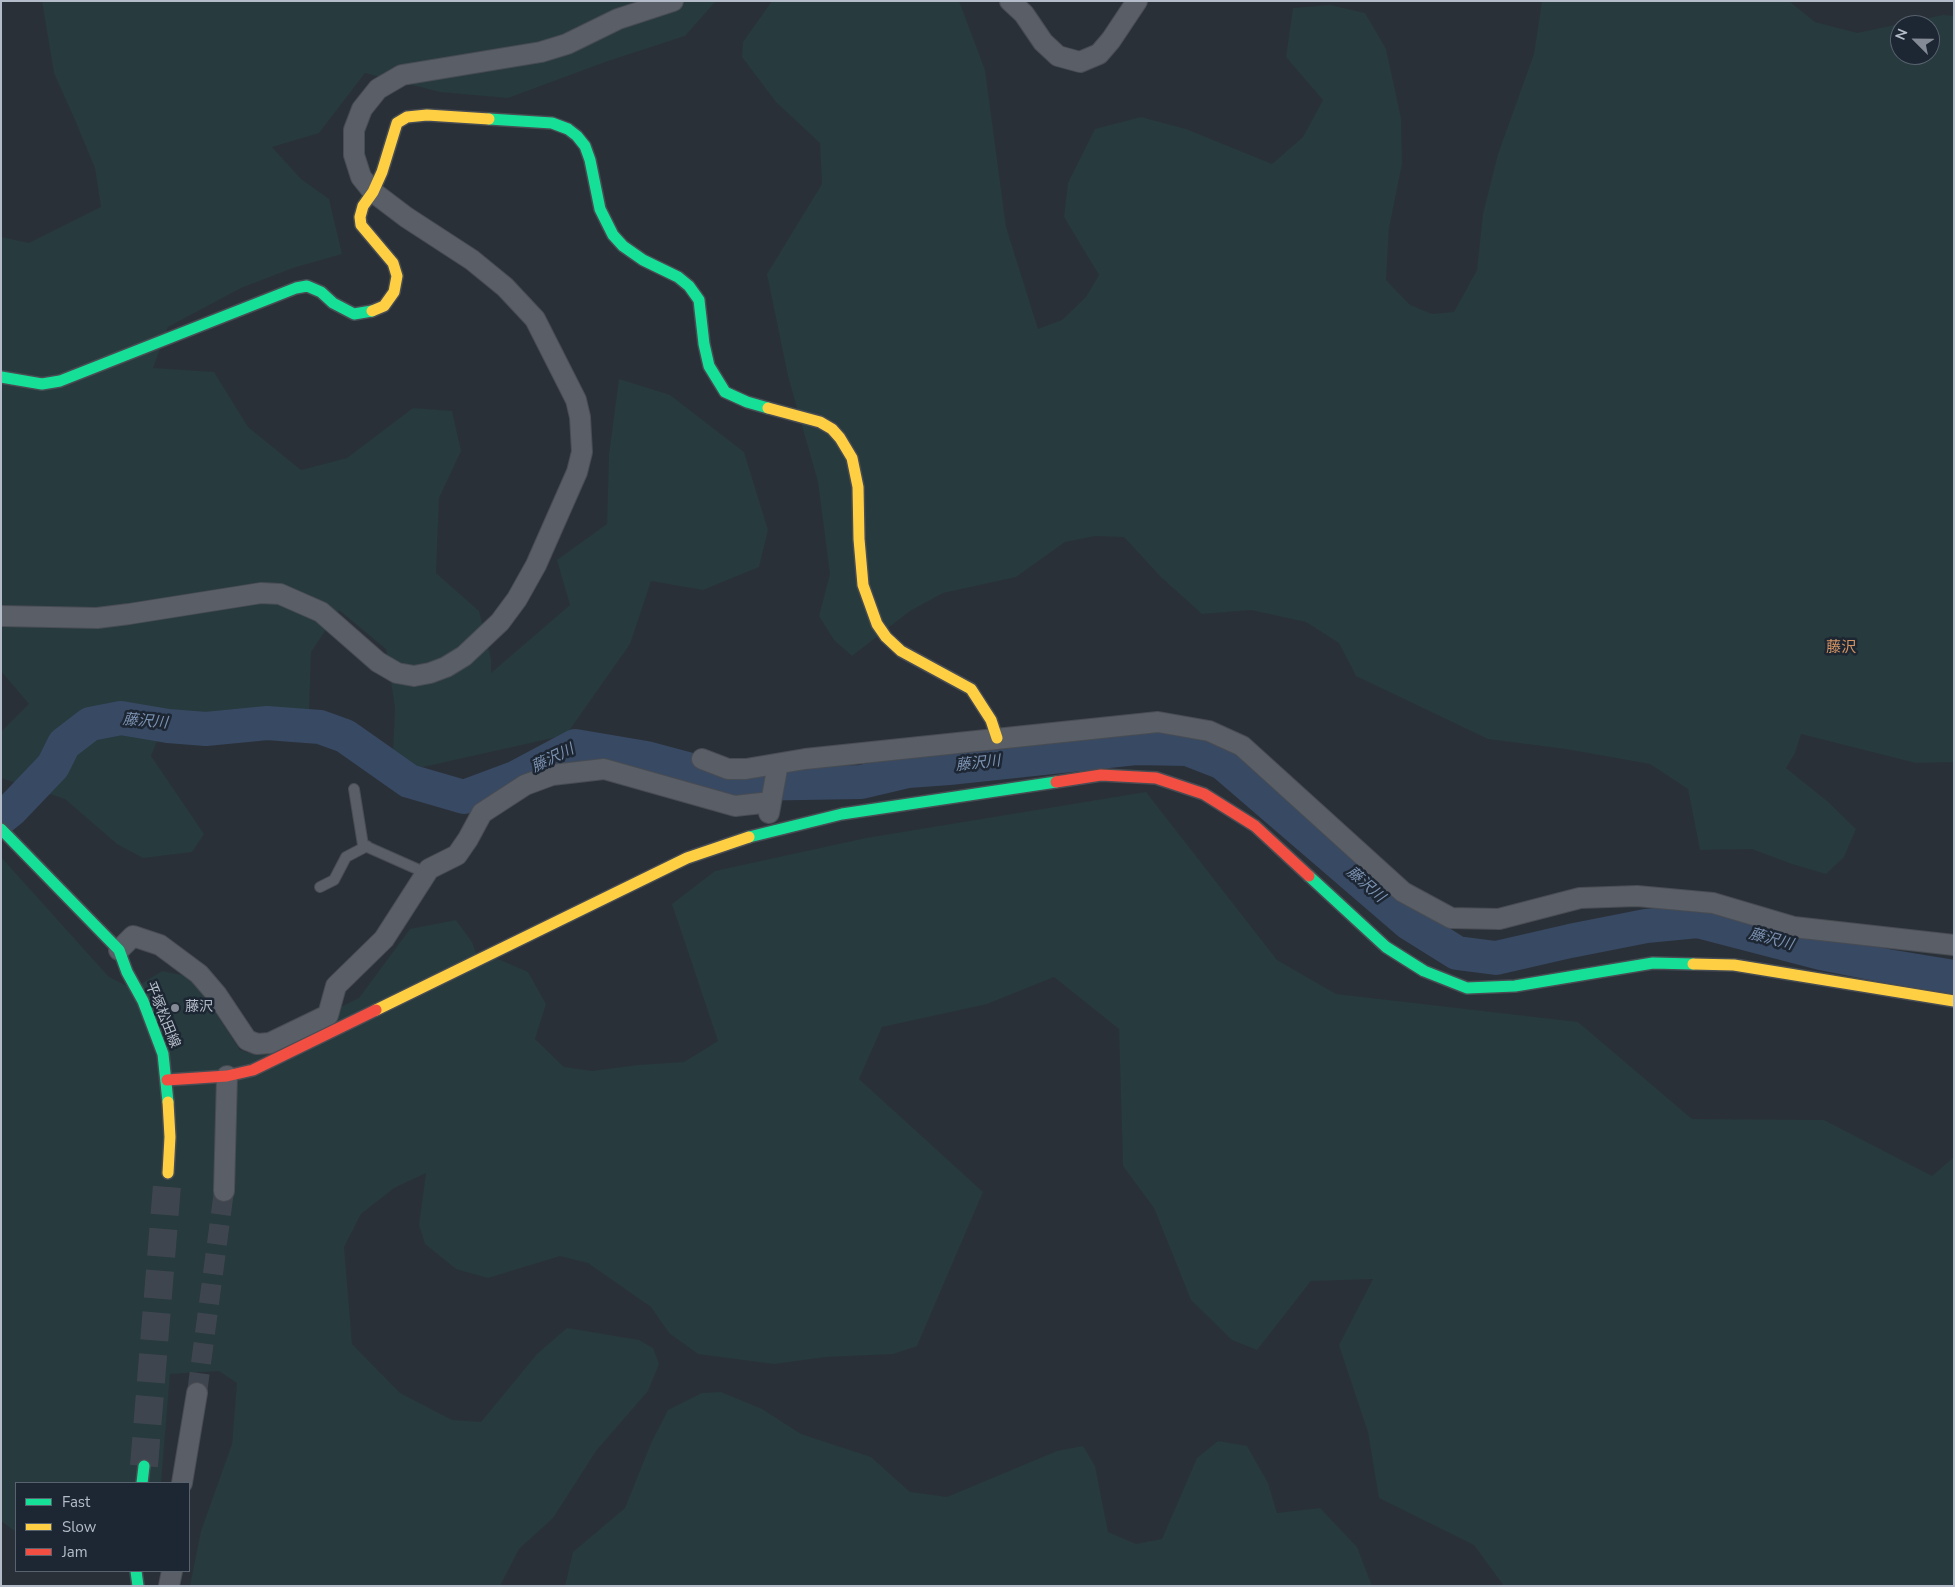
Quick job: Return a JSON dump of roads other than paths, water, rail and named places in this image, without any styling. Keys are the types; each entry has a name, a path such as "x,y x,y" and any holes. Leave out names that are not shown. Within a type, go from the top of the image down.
{"street":[{"path":"1,616 98,618 261,593 280,594 321,612 378,662 397,673 414,676 446,668 458,660 500,622 517,599 536,565 577,472 582,452 580,417 576,400 536,319 505,287 472,260 406,217 373,192 360,177 354,155 354,130 362,109 378,89 402,75 541,52 567,44 618,19 672,1"},
{"path":"1010,1 1024,14 1043,42 1058,56 1080,62 1099,54 1111,40 1137,1"},
{"path":"1,378 42,384 60,381 296,288 307,286 321,292 333,304 354,314 368,313 384,306 394,292 397,276 393,263 361,226 360,217 363,206 373,192 382,172 397,123 407,116 427,115 552,123 568,129 585,146 590,160 600,209 613,235 623,246 643,260 678,277 690,286 699,300 704,344 709,366 725,392 747,402 820,422 832,429 840,438 852,458 858,487 859,539 863,585 877,624 886,638 901,652 971,689 991,720 997,738"},
{"path":"702,759 728,770 746,769 814,758 1158,722 1209,731 1242,746 1402,892 1450,918 1499,919 1580,898 1637,896 1713,903 1794,927 1954,945"},
{"path":"765,832 778,764"},
{"path":"119,950 133,936 160,945 199,974 217,995 247,1040 257,1044 270,1043 328,1015 336,986 384,939 428,869 457,855 482,813 525,785 552,776 604,770 735,806 771,802"},
{"path":"167,1080 227,1076 253,1070 686,858 765,832 842,814 1102,775 1156,778 1204,794 1255,826 1386,947 1424,971 1467,988 1514,986 1653,963 1734,965 1954,1001"},
{"name":"平塚松田線","path":"1,829 119,950 127,972 143,1001 164,1054 170,1137 168,1173"},
{"path":"224,1191 227,1076"},
{"path":"182,1482 197,1394"},
{"path":"142,1482 144,1466"},
{"path":"136,1572 138,1586"},
{"path":"169,1586 172,1572"}],"lane":[{"path":"354,789 363,844 426,873"},
{"path":"320,887 334,880 346,857 367,846"}],"waterway":[{"name":"藤沢川","path":"1,818 53,766 64,744 90,724 121,718 168,726 206,729 267,723 320,727 345,736 409,781 464,797 515,778 575,746 646,758 743,784 861,782 908,771 1136,748 1187,749 1223,763 1409,923 1457,953 1496,958 1646,926 1698,921 1821,953 1954,977"}],"tunnel":[{"path":"144,1466 168,1173"},
{"path":"197,1393 224,1191"}],"place":[{"name":"藤沢","path":"175,1008"}],"district":[{"name":"藤沢","path":"1841,648"}]}
